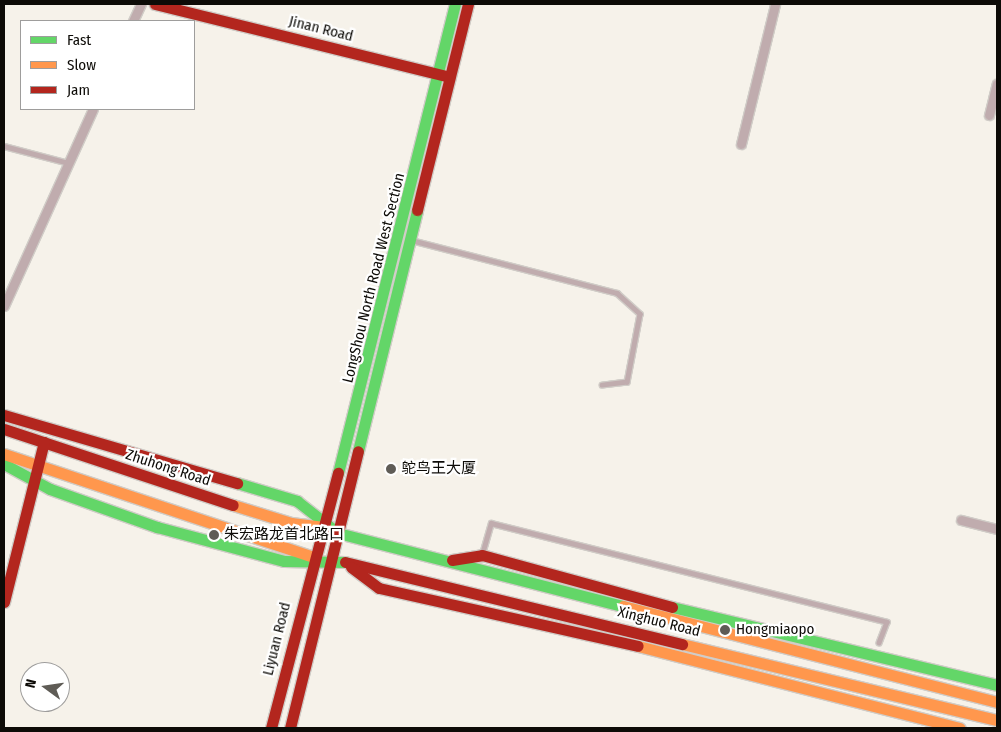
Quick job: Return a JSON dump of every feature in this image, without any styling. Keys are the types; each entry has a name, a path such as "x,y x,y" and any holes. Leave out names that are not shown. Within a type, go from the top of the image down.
{"main road":[{"name":"Jinan Road","path":"155,4 450,77"},
{"name":"LongShou North Road West Section","path":"339,561 338,533 405,239 455,4"},
{"name":"LongShou North Road West Section","path":"313,557 326,527 450,77 468,4"},
{"path":"4,415 296,501 326,527"},
{"path":"6,430 59,431"},
{"name":"Zhuhong Road","path":"6,430 291,522 326,527"},
{"path":"4,602 44,442"},
{"path":"4,454 313,557"},
{"path":"4,464 34,479 187,536 284,562 313,557"},
{"name":"Xinghuo Road","path":"326,527 338,533 871,667 997,702"},
{"path":"446,561 482,555 574,583 919,668 997,685"},
{"name":"Xinghuo Road","path":"313,557 339,561 558,612 997,720"},
{"name":"Liyuan Road","path":"270,728 313,557"},
{"path":"290,728 339,561 379,588 645,648 864,701 934,725 960,728"},
{"path":"504,615 558,612"},
{"path":"645,648 648,634"},
{"path":"764,678 767,664"},
{"path":"871,667 919,668"},
{"path":"864,701 901,696"}],"street":[{"path":"133,20 141,4"},
{"path":"741,144 775,4"},
{"path":"989,115 997,84"},
{"path":"4,306 93,110"},
{"path":"961,520 997,529"}],"lane":[{"path":"4,146 69,163"},
{"path":"405,239 617,293 640,314 627,382 602,385"},
{"path":"482,555 491,523 887,622 879,643"}],"traffic: fast":[{"path":"338,473 455,4"},
{"path":"358,451 417,210"},
{"path":"4,464 50,489 157,527 284,561 345,562"},
{"path":"237,483 297,501 338,533 623,606"},
{"path":"672,607 997,685"}],"traffic: slow":[{"path":"4,454 310,556"},
{"path":"233,505 291,523 326,527"},
{"path":"623,606 997,702"},
{"path":"682,644 997,720"},
{"path":"638,646 960,728"}],"traffic: jam":[{"path":"155,4 446,76"},
{"path":"417,210 468,4"},
{"path":"4,415 237,483"},
{"path":"4,429 233,505"},
{"path":"4,602 44,442"},
{"path":"290,728 358,451"},
{"path":"271,728 338,473"},
{"path":"452,560 482,555 672,607"},
{"path":"345,562 682,644"},
{"path":"351,567 379,588 638,646"}],"place":[{"name":"鸵鸟王大厦","path":"391,469"},
{"name":"朱宏路龙首北路口","path":"214,535"},
{"name":"Hongmiaopo","path":"725,630"}]}
